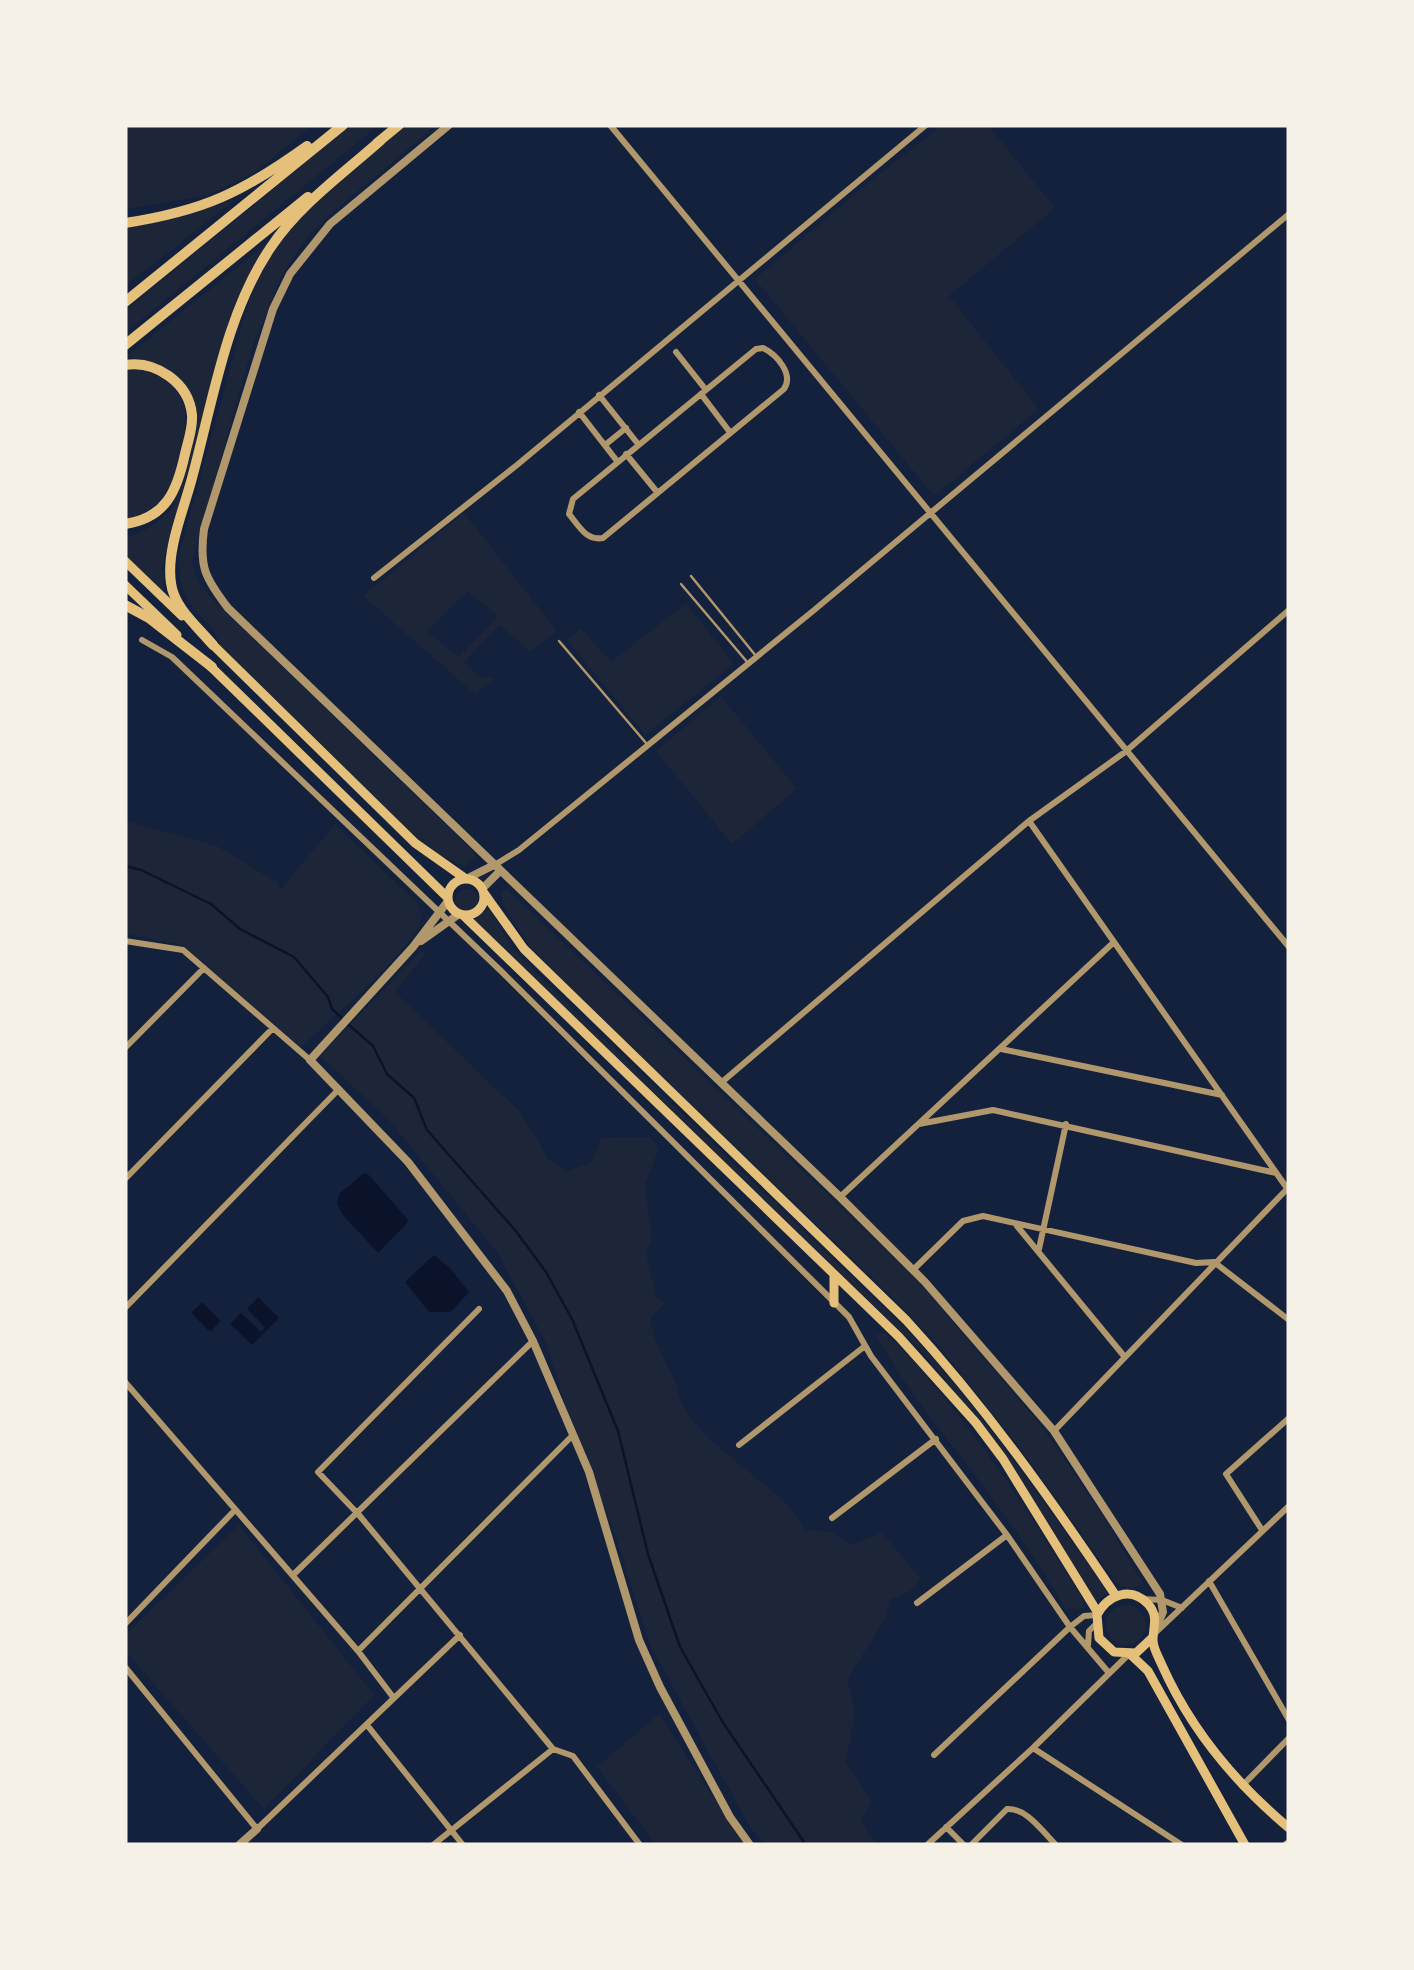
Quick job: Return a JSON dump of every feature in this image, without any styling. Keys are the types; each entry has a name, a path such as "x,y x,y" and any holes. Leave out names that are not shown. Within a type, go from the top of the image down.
{"highway":[{"path":"125,223 192,210 236,193 340,125"},
{"path":"125,302 340,125"},
{"path":"125,344 400,125"},
{"path":"213,645 173,595 170,578 179,526 231,335 252,281 281,233 382,140"},
{"path":"125,365 142,364 168,374 183,391 192,413 192,427 173,496 151,517 125,524"},
{"path":"125,605 149,618 212,667"}],"main road":[{"path":"125,560 415,843 476,882 523,948 906,1320 954,1372 1016,1450 1116,1596"},
{"path":"125,585 899,1337 1003,1459 1097,1618"},
{"path":"448,899 455,884 466,879"},
{"path":"462,915 474,914 482,907 483,891"},
{"path":"834,1274 834,1302"},
{"path":"1242,1843 1148,1671 1128,1654 1108,1649 1098,1638 1097,1618 1103,1604 1116,1596 1132,1594 1141,1598 1154,1614 1162,1667 1209,1748 1242,1786 1289,1828"},
{"path":"1128,1654 1144,1648 1154,1633"}],"street":[{"path":"449,125 330,224 290,274 273,309 204,529 201,552 208,583 228,608 496,869 840,1198 982,1345 1054,1431 1162,1600 1162,1617 1154,1633"},
{"path":"610,125 1289,947"},
{"path":"374,578 926,125"},
{"path":"483,891 496,869 1289,214"},
{"path":"756,349 770,351 788,374 788,382 730,431 602,538 594,540 587,536 569,514 569,505 617,461 756,349"},
{"path":"676,352 730,431"},
{"path":"600,395 638,444"},
{"path":"579,412 617,461"},
{"path":"604,445 626,428"},
{"path":"626,454 657,492"},
{"path":"722,1082 1029,822 1125,752 1289,610"},
{"path":"142,640 172,657 448,920 849,1317 865,1346 1008,1535 1070,1627 1108,1673"},
{"path":"1029,822 1288,1189 1054,1431"},
{"path":"466,879 496,869"},
{"path":"310,1060 413,947 448,899"},
{"path":"413,947 448,920 462,915"},
{"path":"125,941 183,950 310,1060 408,1162 507,1291 589,1472 639,1640 721,1801 750,1845"},
{"path":"840,1198 1114,942"},
{"path":"125,1048 204,968"},
{"path":"125,1179 272,1028"},
{"path":"1000,1048 1222,1095"},
{"path":"125,1308 339,1089"},
{"path":"918,1124 994,1110 1276,1173"},
{"path":"1041,1256 1038,1245 1066,1124"},
{"path":"913,1270 963,1221 983,1216 1196,1263 1214,1262 1289,1320"},
{"path":"1015,1224 1124,1356"},
{"path":"479,1309 318,1472 420,1587 553,1749 574,1756 640,1845"},
{"path":"294,1575 533,1342"},
{"path":"739,1444 865,1346"},
{"path":"125,1382 358,1650 393,1697"},
{"path":"1262,1530 1226,1474 1289,1418"},
{"path":"1281,1426 1289,1432"},
{"path":"358,1650 574,1435"},
{"path":"832,1518 936,1439"},
{"path":"1154,1633 1289,1506"},
{"path":"125,1624 235,1510"},
{"path":"917,1602 1008,1535"},
{"path":"1209,1580 1289,1720"},
{"path":"1141,1598 1162,1600 1182,1608"},
{"path":"934,1755 1084,1616 1097,1618 1089,1631 1088,1648"},
{"path":"239,1845 460,1635"},
{"path":"928,1845 1128,1654"},
{"path":"125,1667 257,1829 259,1845"},
{"path":"366,1724 463,1845"},
{"path":"1242,1786 1289,1738"},
{"path":"1033,1748 1182,1845"},
{"path":"433,1845 553,1749"},
{"path":"946,1827 968,1845 1007,1810 1015,1808 1056,1845"}],"lane":[{"path":"690,576 757,657"},
{"path":"681,584 748,664"},
{"path":"560,641 648,746"}],"shaded area":[{"path":"125,125 313,125 254,173 208,195 125,209"},
{"path":"351,125 379,125 125,333 125,311"},
{"path":"407,125 437,125 327,217 284,271 253,344 192,562 198,582 212,599 473,851 476,858 464,866 438,854 396,819 219,645 187,598 179,568 179,555 249,300 266,264 287,230 314,201"},
{"path":"942,125 988,125 1055,208 949,296 1039,409 934,496 755,279"},
{"path":"236,199 125,286 125,226 171,220"},
{"path":"267,243 232,312 162,566 165,595 125,555 125,535 136,535 172,509 197,418 189,389 171,371 127,356"},
{"path":"135,368 152,373 174,388 181,398 185,424 178,467 164,497 149,511 125,519 125,370"},
{"path":"464,513 557,631 530,651 499,625 464,663 481,678 495,678 475,694 363,596","holes":["467,591 498,616 459,657 427,631"]},
{"path":"686,603 734,664 645,735 567,640 581,628 611,662"},
{"path":"721,696 797,789 732,844 656,751"},
{"path":"125,821 217,846 278,883 280,890 335,824 416,902 421,912 420,924 384,969 301,1047 181,945 125,933"},
{"path":"467,889 475,892 475,908 467,911 459,908 456,900 459,892"},
{"path":"507,889 920,1283 1043,1428 1105,1519 1143,1584 1132,1589 1117,1584 1022,1451 937,1344 528,944 503,905 501,892"},
{"path":"489,907 513,949 543,980 909,1332 988,1426 1108,1593 1094,1602 1013,1471 919,1349 474,919"},
{"path":"422,950 425,954 395,992 520,1112 548,1159 568,1171 592,1162 601,1138 651,1137 658,1150 645,1185 652,1238 646,1253 656,1296 665,1304 650,1319 680,1400 694,1421 781,1499 805,1530 831,1532 851,1545 882,1533 921,1579 909,1592 890,1600 886,1618 847,1679 855,1712 846,1762 871,1801 860,1821 877,1845 765,1845 751,1829 650,1645 613,1528 579,1448 546,1343 497,1252 388,1119 320,1056"},
{"path":"364,1173 409,1221 378,1253 342,1214 337,1203 340,1193"},
{"path":"434,1255 469,1292 451,1312 429,1312 405,1282"},
{"path":"258,1297 279,1318 252,1345 230,1324 241,1313 261,1332 265,1327 247,1309"},
{"path":"202,1302 221,1321 210,1332 191,1313"},
{"path":"884,1333 915,1362 962,1419 1050,1547 1083,1600 1084,1608 1066,1609 1005,1515 896,1368 876,1335"},
{"path":"239,1525 374,1695 264,1809 125,1651 125,1635"},
{"path":"1126,1605 1140,1611 1146,1625 1140,1639 1126,1645 1112,1639 1106,1625 1112,1611"},
{"path":"659,1714 744,1845 656,1845 597,1767"}],"waterway":[{"path":"125,866 211,904 240,929 294,957 343,1019"},
{"path":"349,1025 373,1046 387,1074 414,1098 427,1130 515,1230 546,1272 572,1319 618,1431 648,1554 680,1647 722,1721 806,1845"}]}
